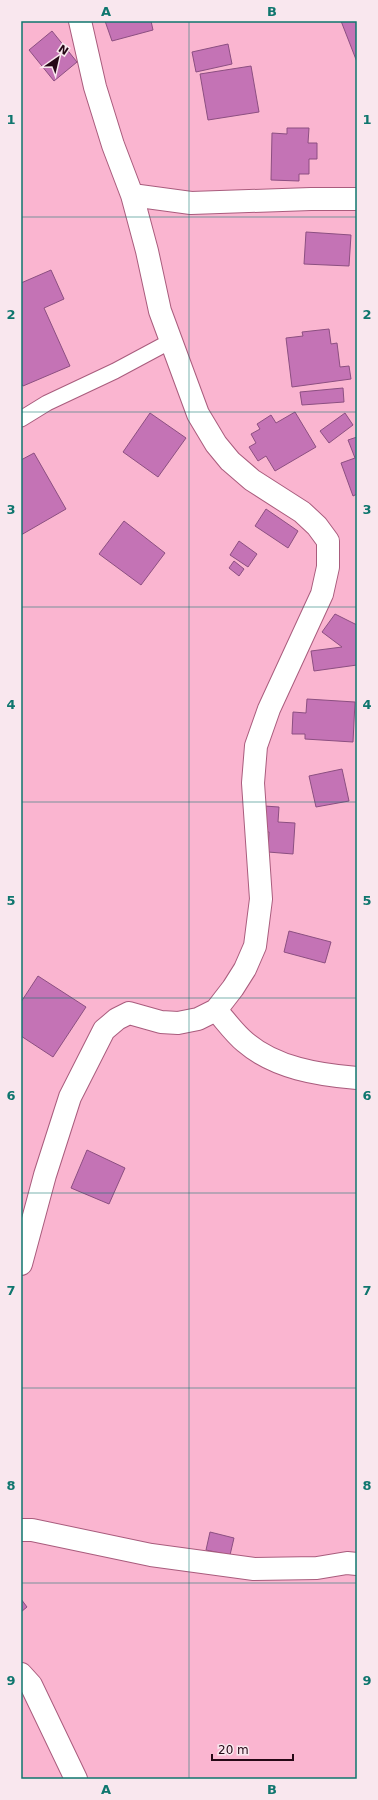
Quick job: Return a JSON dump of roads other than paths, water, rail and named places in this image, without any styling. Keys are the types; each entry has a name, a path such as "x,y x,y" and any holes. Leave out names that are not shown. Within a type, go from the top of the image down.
{"street":[{"path":"21,1264 45,1175 70,1097 104,1030 117,1019 129,1013 161,1022 178,1023 198,1020 216,1010 245,969 255,946 261,899 253,783 256,746 269,709 322,594 328,567 328,541 317,526 302,512 252,480 230,461 216,444 198,414 160,311 147,251 132,195 113,145 95,87 80,21"},
{"path":"132,195 190,204 311,199 357,200"},
{"path":"216,1010 245,1042 274,1060 323,1075 357,1078"},
{"path":"21,1530 32,1530 151,1555 254,1569 317,1568 347,1563 357,1564"},
{"path":"21,1674 31,1685 76,1779"}],"lane":[{"path":"21,418 46,403 116,371 171,341"}]}
